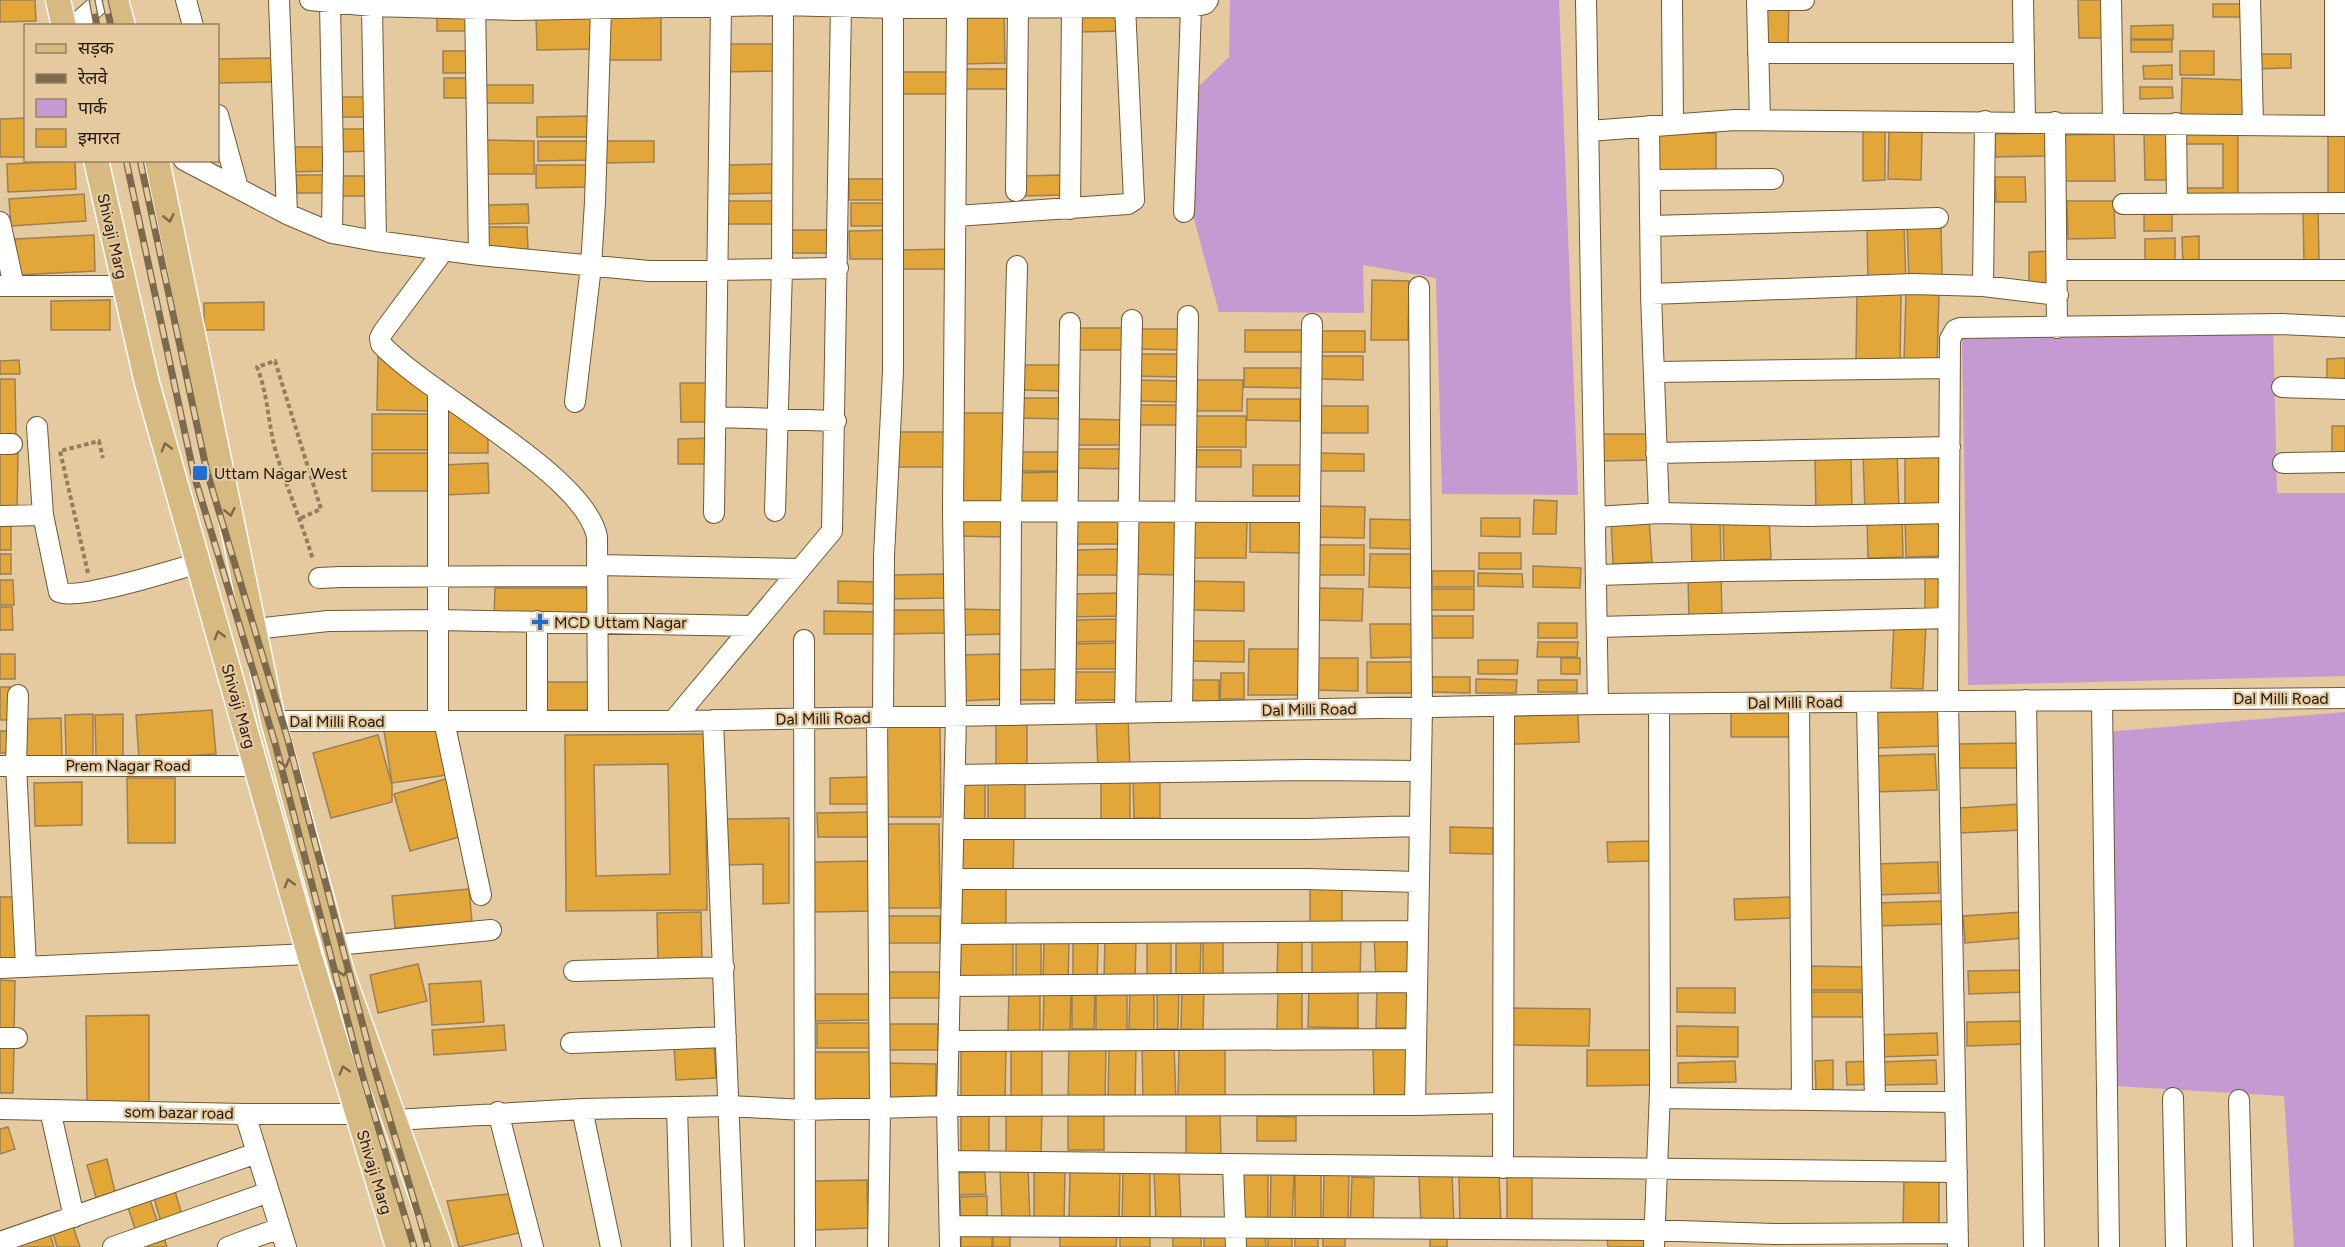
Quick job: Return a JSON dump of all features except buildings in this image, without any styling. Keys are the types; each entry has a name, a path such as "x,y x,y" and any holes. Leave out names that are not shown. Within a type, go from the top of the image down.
{"main road":[{"path":"58,0 64,24"},
{"path":"116,0 122,24"},
{"name":"Shivaji Marg","path":"96,162 147,383 309,954 398,1247"},
{"name":"Shivaji Marg","path":"157,162 273,721 343,976 440,1247"}],"street":[{"path":"76,24 103,0"},
{"path":"186,0 192,24"},
{"path":"279,0 287,214"},
{"path":"310,0 372,6 475,4 601,8 783,5 957,8 1200,3 1184,212"},
{"path":"1586,0 1599,704"},
{"path":"1672,0 1673,124"},
{"path":"1760,120 1757,0 1804,0"},
{"path":"2023,0 2025,122"},
{"path":"2111,0 2113,122"},
{"path":"2250,0 2253,124"},
{"path":"1589,131 1760,120 2340,126 2340,64 2335,0"},
{"path":"330,3 332,233"},
{"path":"475,4 478,255"},
{"path":"775,511 782,268 783,5"},
{"path":"372,6 376,241"},
{"path":"714,513 721,6"},
{"path":"673,721 832,531 836,421 841,6"},
{"path":"1070,209 1072,6"},
{"path":"956,216 1128,204 1134,200 1125,6"},
{"path":"1017,191 1018,7"},
{"path":"575,402 591,266 601,8"},
{"path":"878,1247 880,717 892,371 893,8"},
{"path":"950,1247 947,1107 956,715 953,511 957,8"},
{"path":"1758,53 2024,53"},
{"path":"219,119 238,188"},
{"path":"1983,286 1985,121"},
{"path":"2055,122 2058,328"},
{"path":"2176,123 2177,204"},
{"path":"1649,126 1651,294 1659,513"},
{"path":"188,162 287,214 332,233 376,241 478,255 649,271 838,268"},
{"path":"1650,180 1773,179"},
{"path":"2123,204 2345,203"},
{"path":"1650,226 1938,218"},
{"path":"0,222 7,286 125,286"},
{"path":"444,250 380,338 386,349 500,435 579,501 587,512 595,527 598,721"},
{"path":"1010,714 1011,511 1017,266"},
{"path":"2058,270 2345,270"},
{"path":"1651,294 1912,285 1983,286 2058,295"},
{"path":"1415,1105 1422,707 1419,287"},
{"path":"1182,711 1188,316"},
{"path":"1125,712 1132,320"},
{"path":"1065,713 1070,323"},
{"path":"1308,708 1312,324"},
{"path":"950,1226 1235,1237 1654,1239 1774,1234 1958,1240 1948,701 1950,339 1954,330 1960,328 2283,324 2345,327"},
{"path":"1655,372 1950,368"},
{"path":"2282,387 2345,389"},
{"path":"438,390 438,620 441,721 481,895"},
{"path":"717,417 836,421"},
{"path":"36,426 43,515 59,592 67,594 92,591 199,563"},
{"path":"1656,453 1950,447"},
{"path":"2283,463 2345,462"},
{"path":"953,511 1310,512"},
{"path":"1596,517 1659,513 1809,516 1949,513"},
{"path":"0,516 43,515"},
{"path":"1598,575 1949,567"},
{"path":"319,578 799,569"},
{"path":"1598,627 1948,618"},
{"path":"254,629 328,621 438,620 751,626"},
{"path":"537,621 537,721"},
{"path":"804,640 805,1247"},
{"path":"18,695 8,766 26,967"},
{"name":"Dal Milli Road","path":"273,721 673,721 713,723 803,718 1308,708 2345,698"},
{"path":"2026,700 2034,1247"},
{"path":"2102,700 2109,1247"},
{"path":"1799,702 1802,1100"},
{"path":"1867,702 1875,1101"},
{"path":"1654,1239 1660,1098 1659,704"},
{"path":"1503,1168 1504,706"},
{"path":"713,723 734,1247"},
{"name":"Prem Nagar Road","path":"8,766 256,765"},
{"path":"955,775 1307,770 1421,771"},
{"path":"954,829 1307,829 1420,826"},
{"path":"952,879 1307,879 1419,882"},
{"path":"0,968 309,954 336,945 491,930"},
{"path":"951,934 1418,931"},
{"path":"574,971 724,967"},
{"path":"950,986 1417,982"},
{"path":"571,1043 726,1037"},
{"path":"949,1041 1416,1039"},
{"path":"1660,1098 1956,1102"},
{"path":"2173,1098 2176,1247"},
{"path":"2239,1100 2243,1247"},
{"path":"395,1120 498,1112 677,1107 729,1102 804,1110 1502,1103"},
{"path":"677,1107 681,1247"},
{"name":"som bazar road","path":"0,1109 357,1114"},
{"path":"582,1109 611,1247"},
{"path":"50,1110 74,1216"},
{"path":"498,1112 532,1247"},
{"path":"228,1247 283,1238 245,1114"},
{"path":"0,1242 257,1153"},
{"path":"949,1161 1957,1172"},
{"path":"1233,1165 1235,1237"},
{"path":"113,1247 269,1192"}],"path":[{"path":"301,518 321,509 275,362 257,367 264,384 277,457 301,518 319,578"},
{"path":"92,591 60,451 99,441 104,458"}],"green space":[{"path":"1230,0 1559,0 1578,495 1442,494 1436,278 1363,265 1364,313 1219,312 1193,215 1197,88 1229,57"},
{"path":"2273,322 2277,493 2345,493 2345,676 1968,685 1962,336"},
{"path":"2345,712 2345,1247 2294,1247 2284,1096 2115,1086 2105,732"}],"railway":[{"path":"92,0 97,24"},
{"path":"105,0 111,24"},
{"path":"126,162 194,475 275,743 359,1064 414,1247"},
{"path":"140,162 207,472 288,740 372,1060 428,1247"}],"place":[{"name":"Uttam Nagar West","path":"200,473"},
{"name":"MCD Uttam Nagar","path":"540,622"}]}
